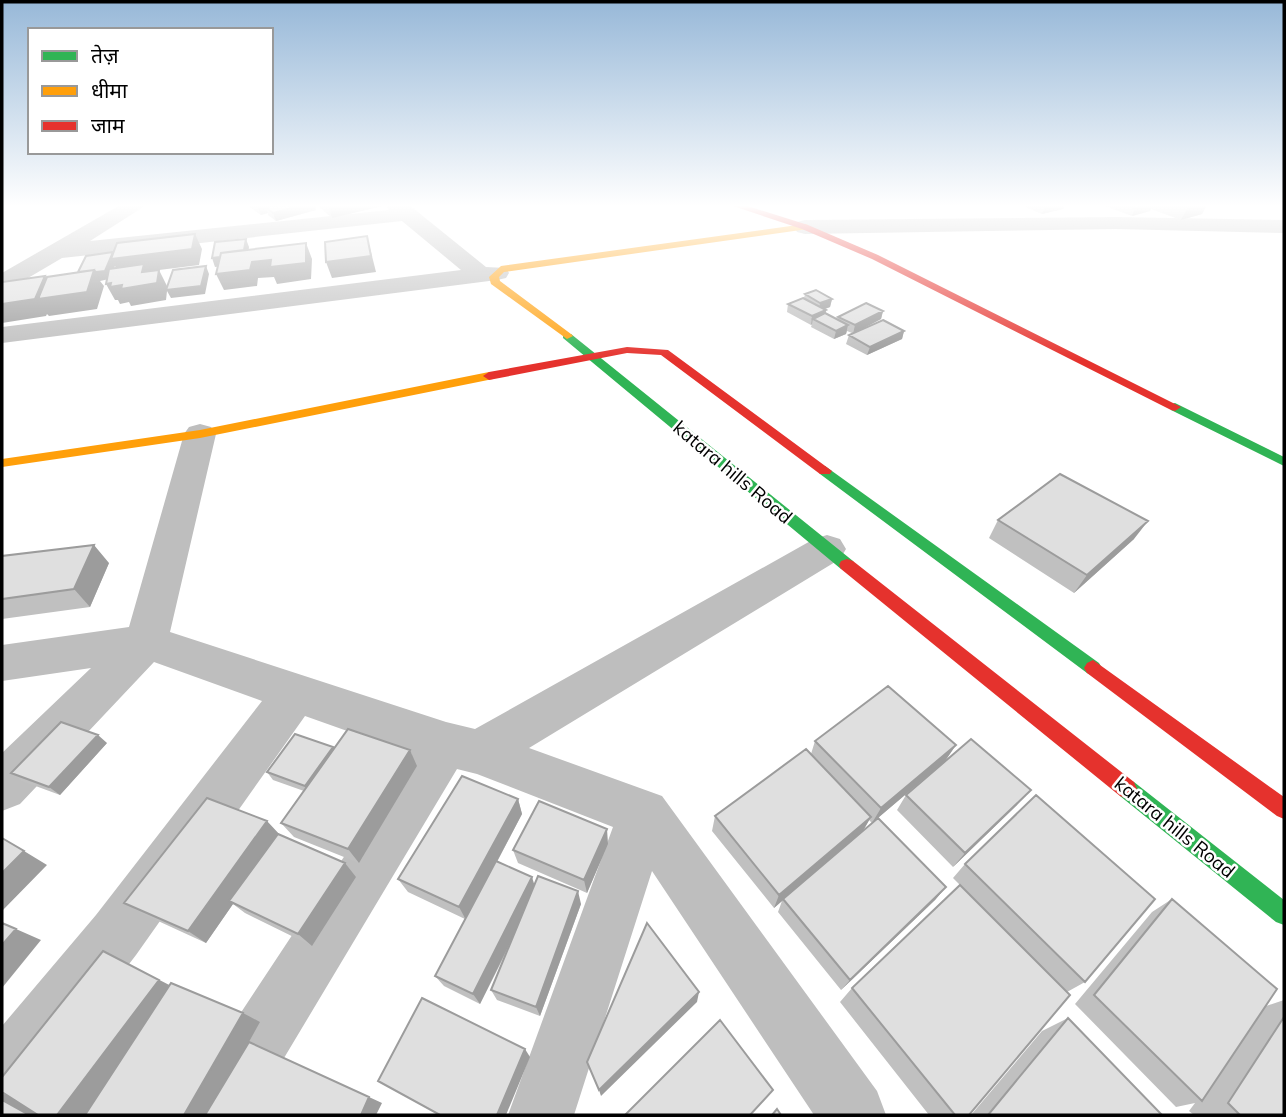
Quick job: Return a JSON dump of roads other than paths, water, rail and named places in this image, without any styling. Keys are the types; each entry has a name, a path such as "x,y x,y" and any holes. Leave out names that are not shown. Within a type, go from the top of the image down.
{"street":[{"path":"2,283 52,256"},
{"path":"465,256 489,274"},
{"path":"2,335 489,274 512,266 585,256"},
{"path":"874,256 1284,462"},
{"name":"katara hills Road","path":"489,274 494,277 495,282 593,355 827,549 1284,915"},
{"path":"2,463 200,434 593,355 627,350 664,352 1284,809"},
{"path":"2,787 146,642 200,434"},
{"path":"217,1115 262,1036 462,748 827,549"},
{"path":"2,663 146,642 462,748 645,814 853,1115"},
{"path":"2,1076 116,934 296,692"},
{"path":"541,1115 645,814"}]}
